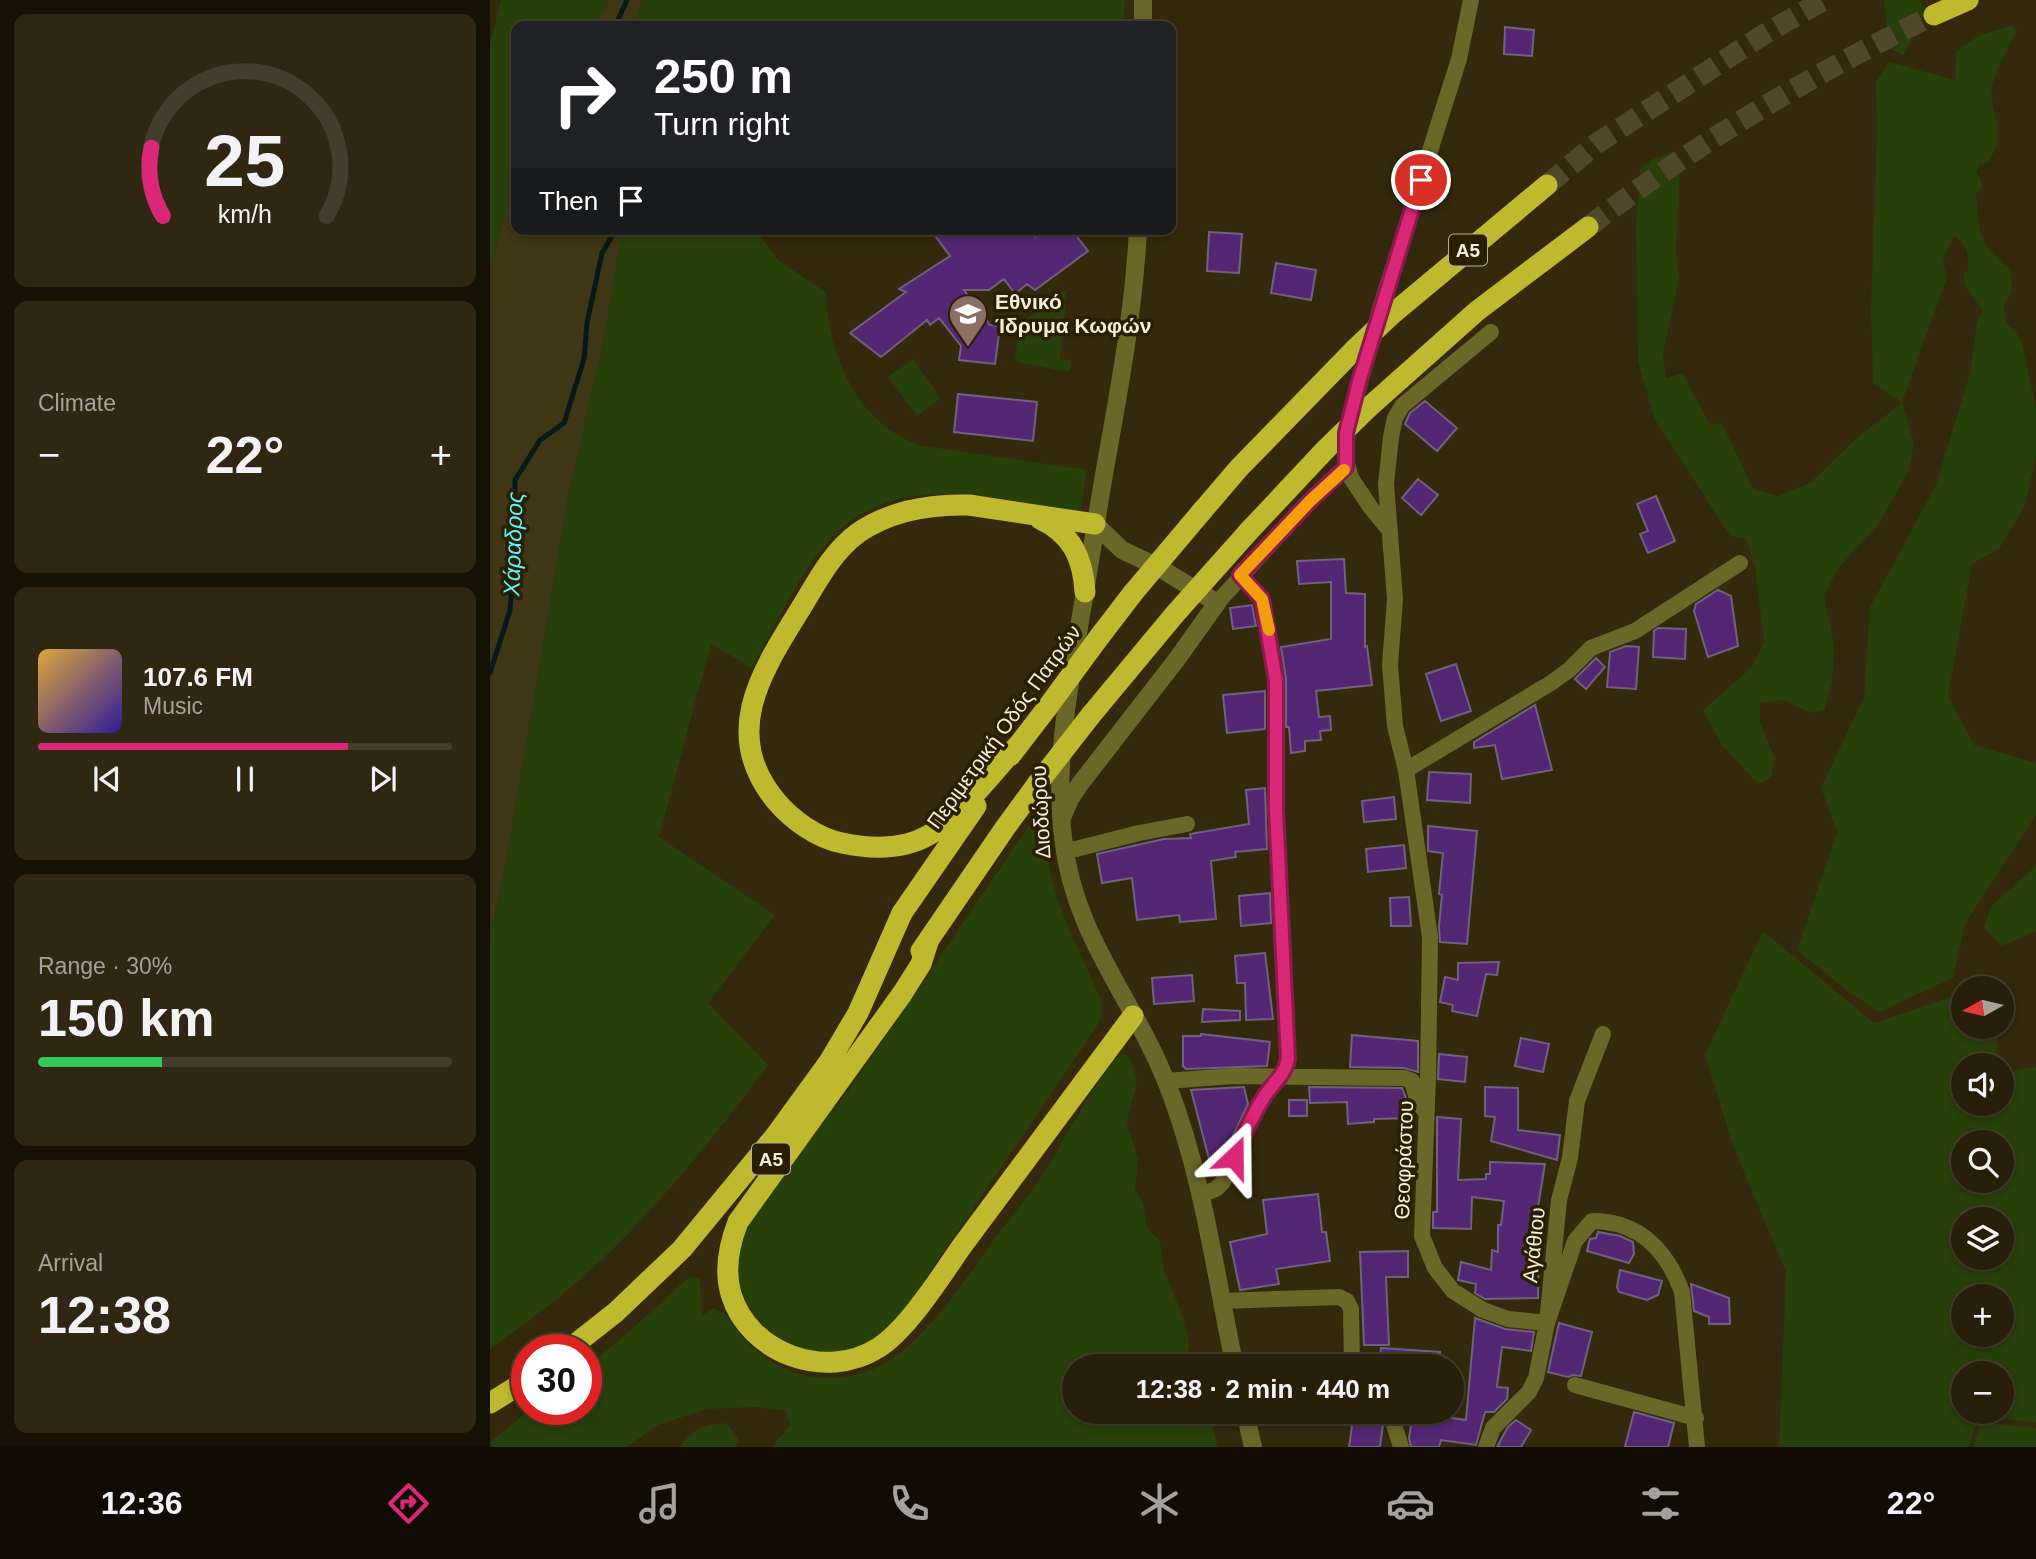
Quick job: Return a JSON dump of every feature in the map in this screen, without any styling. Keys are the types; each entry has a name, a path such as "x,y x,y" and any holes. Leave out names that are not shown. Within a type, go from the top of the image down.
{"highway":[{"path":"1934,15 1968,0"},
{"name":"Περιμετρική Οδός Πατρών","path":"588,1334 616,1312 682,1249 776,1135 829,1062 858,1013 902,914 1018,744 1133,593 1239,468 1354,350 1390,316 1547,185"},
{"name":"Α5","path":"602,1337 658,1289 722,1221 773,1157 928,942 1038,783 1175,614 1249,531 1368,408 1476,311 1588,227"},
{"path":"1018,744 954,814 929,835 900,845 864,847 821,836 780,806 759,775 749,743 749,721 756,686 766,665 824,571 847,541 877,522 895,514 930,506 969,505 1095,524"},
{"path":"1025,513 1057,527 1073,546 1083,571 1085,592"},
{"path":"928,942 921,964 902,994 738,1222 733,1235 729,1279 739,1312 769,1345 795,1359 816,1362 847,1360 868,1354 886,1343 924,1298 1133,1016"},
{"path":"490,1403 511,1390"},
{"path":"490,1419 511,1405"}],"street":[{"path":"1143,0 1143,21"},
{"path":"1390,531 1359,492 1346,467 1346,433 1361,375 1459,59 1471,0"},
{"name":"Διοδώρου","path":"1138,235 1133,296 1063,725 1061,821 1075,899 1084,922 1166,1081 1187,1141 1233,1354"},
{"name":"Θεοφράστου","path":"1491,332 1402,406 1395,418 1386,484 1395,598 1390,665 1395,726 1406,770 1430,937 1422,1236 1435,1268 1453,1291 1483,1310 1508,1320 1547,1323"},
{"path":"1061,821 1080,784 1217,603 1310,501 1346,467"},
{"path":"1095,524 1122,550 1158,567 1217,603"},
{"path":"1406,770 1551,683 1591,648 1635,631 1740,563"},
{"path":"1200,1195 1216,1189 1223,1182 1252,1117 1286,1067 1288,1054 1276,809 1276,681 1262,599 1240,575"},
{"path":"1065,852 1187,824"},
{"name":"Αγάθιου","path":"1486,1447 1493,1428 1529,1392 1536,1378 1547,1323 1559,1200 1570,1158 1577,1101 1602,1034"},
{"path":"1166,1081 1207,1077 1281,1076 1404,1078 1412,1081 1422,1108 1427,1112"},
{"path":"1547,1323 1575,1241 1592,1221 1611,1221 1642,1235 1657,1247 1674,1271 1682,1292 1697,1447"},
{"path":"1221,1301 1339,1297 1347,1301 1351,1309 1352,1354"},
{"path":"1575,1385 1696,1418"},
{"path":"1248,1424 1253,1447"},
{"path":"1394,1424 1401,1447"}],"green space":[{"path":"501,0 610,0 595,21 511,21 511,191 490,272 490,43"},
{"path":"643,0 1125,0 1123,21 635,21"},
{"path":"1884,0 1920,0 1925,12 1904,55 1889,48"},
{"path":"2013,25 2017,31 1993,82 1991,92 1998,130 1997,141 1987,163 1980,164 1976,174 1980,177 1982,187 1976,194 1982,237 1992,252 2011,269 2012,291 2004,306 2006,323 2016,332 2022,344 2027,366 2036,408 2036,456 2025,506 1999,549 1972,564 1948,695 1974,745 2036,763 2036,815 1965,924 1953,976 1879,1012 1797,950 1837,832 1821,788 1864,697 1870,607 1936,485 1970,373 1977,322 1983,311 1965,286 1963,274 1968,271 1966,251 1954,235 1943,260 1947,278 1902,402 1914,444 1908,472 1877,527 1838,568 1824,596 1834,646 1832,682 1825,710 1811,713 1784,700 1760,703 1760,722 1775,758 1771,778 1758,784 1721,744 1703,710 1752,667 1764,642 1755,567 1746,539 1730,536 1654,418 1638,361 1636,225 1640,170 1651,160 1673,151 1680,167 1676,249 1679,277 1663,354 1666,378 1683,373 1710,425 1722,423 1753,489 1778,496 1810,483 1859,436 1902,403 1873,383 1871,309 1877,132 1876,82 1889,62 1955,80 1956,52 1978,36"},
{"path":"620,235 759,235 778,260 826,292 828,316 840,363 851,386 881,423 901,437 924,446 1087,470 1081,508 1076,511 974,495 940,494 908,497 876,506 848,523 822,549 793,591 752,668 711,644 659,837 775,915 708,1003 768,1065 701,1152 628,1234 565,1293 490,1349 490,934 505,869 568,497 604,339"},
{"path":"1067,288 1060,359 1071,360 1069,372 1017,362 1015,357 1020,324"},
{"path":"913,359 941,398 917,416 888,377"},
{"path":"1041,808 1046,853 1057,895 1102,1003 1101,1017 1096,1028 915,1295 891,1326 860,1347 833,1352 807,1350 783,1342 764,1328 749,1309 740,1286 739,1260 749,1224 784,1172 850,1088"},
{"path":"2036,866 2036,931 2002,946 1984,928 1991,906"},
{"path":"1763,931 1874,1023 1951,997 1951,1040 1998,1040 1997,1053 1951,1053 1951,1116 2014,1116 2014,1070 2036,1067 2036,1423 2014,1420 2014,1361 1951,1361 1951,1424 1976,1424 1969,1447 1779,1447 1786,1272 1733,1146 1705,1054"},
{"path":"1121,1054 1127,1055 1132,1061 1137,1081 1127,1121 1138,1160 1135,1189 1143,1203 1147,1227 1160,1242 1164,1270 1189,1341 1188,1354 1062,1354 1062,1424 1211,1424 1218,1447 772,1447 790,1425 786,1411 756,1407 707,1409 658,1425 627,1447 490,1447 490,1442 511,1425 602,1425 602,1354 689,1277 700,1278 702,1316 713,1308 722,1313 754,1349 783,1368 799,1374 831,1378 863,1373 882,1365 914,1341 958,1290 1038,1182 1114,1060"},
{"path":"727,1423 739,1439 736,1447 680,1447 700,1428"},
{"path":"1980,1424 2036,1428 2036,1447 1973,1447"}],"sand":[{"path":"610,0 643,0 635,21 595,21"},
{"path":"511,191 511,235 621,235 604,339 568,497 505,869 490,934 490,272"}],"building":[{"path":"1505,27 1534,30 1532,56 1504,54"},
{"path":"1209,232 1242,234 1239,273 1207,271"},
{"path":"934,235 1076,235 1088,251 1035,290 1027,284 1015,294 1004,279 989,290 964,290 990,325 1000,326 995,364 959,360 961,346 939,318 930,325 927,320 881,357 850,333 906,292 899,289 950,256"},
{"path":"1276,263 1316,270 1311,300 1271,293"},
{"path":"958,394 1037,402 1033,441 954,432"},
{"path":"1425,401 1457,428 1437,451 1405,424 1410,413"},
{"path":"1418,479 1438,495 1421,515 1402,498"},
{"path":"1656,496 1675,541 1648,553 1640,534 1648,531 1637,504"},
{"path":"1344,559 1346,593 1365,594 1365,647 1367,646 1372,685 1316,691 1319,717 1330,716 1331,730 1320,731 1321,740 1305,741 1305,751 1291,753 1289,727 1286,727 1286,679 1281,647 1331,639 1331,582 1299,584 1297,561"},
{"path":"1718,590 1731,596 1738,646 1708,657 1694,611 1696,604"},
{"path":"1252,605 1256,626 1233,629 1230,608"},
{"path":"1658,628 1686,629 1685,659 1653,657 1654,631"},
{"path":"1626,646 1639,647 1636,689 1607,687 1610,652"},
{"path":"1596,658 1605,667 1586,689 1575,679"},
{"path":"1456,664 1471,711 1441,721 1426,674"},
{"path":"1265,691 1265,729 1227,733 1223,695"},
{"path":"1535,705 1552,770 1502,779 1495,745 1474,748 1474,742"},
{"path":"1429,772 1471,774 1470,803 1427,800"},
{"path":"1265,788 1267,849 1235,852 1236,857 1211,861 1216,919 1180,922 1179,915 1137,920 1132,878 1102,883 1097,854 1164,839 1191,838 1190,834 1249,824 1246,790"},
{"path":"1394,797 1396,819 1364,822 1362,801"},
{"path":"1428,826 1477,831 1467,944 1440,942 1442,895 1439,894 1443,853 1428,851"},
{"path":"1404,845 1406,868 1368,872 1366,849"},
{"path":"1270,893 1271,923 1241,926 1239,896"},
{"path":"1409,897 1411,926 1391,926 1390,898"},
{"path":"1265,953 1273,1019 1246,1020 1245,983 1237,983 1235,956"},
{"path":"1499,962 1497,975 1486,974 1477,1016 1452,1011 1453,1005 1440,1002 1445,977 1458,980 1458,963"},
{"path":"1192,975 1194,1001 1154,1004 1152,978"},
{"path":"1203,1009 1240,1011 1240,1020 1202,1022"},
{"path":"1201,1034 1270,1042 1267,1066 1186,1069 1183,1066 1183,1036"},
{"path":"1352,1035 1418,1041 1418,1072 1404,1068 1350,1067"},
{"path":"1521,1038 1549,1044 1543,1072 1515,1066"},
{"path":"1439,1054 1467,1057 1465,1082 1438,1079"},
{"path":"1244,1087 1248,1104 1224,1155 1209,1159 1191,1090"},
{"path":"1309,1087 1402,1088 1414,1118 1374,1119 1374,1122 1348,1124 1347,1102 1310,1103"},
{"path":"1485,1087 1518,1088 1518,1130 1560,1135 1557,1160 1491,1141 1495,1117 1485,1116"},
{"path":"1289,1100 1307,1100 1307,1116 1289,1116"},
{"path":"1437,1117 1461,1119 1458,1180 1486,1179 1486,1174 1490,1174 1490,1162 1545,1164 1535,1225 1539,1225 1538,1298 1485,1299 1475,1293 1476,1284 1458,1280 1461,1262 1491,1270 1492,1250 1498,1252 1498,1225 1501,1225 1504,1201 1472,1197 1471,1229 1433,1228 1433,1212 1437,1212"},
{"path":"1318,1194 1322,1232 1326,1232 1330,1261 1276,1269 1279,1284 1240,1290 1230,1242 1267,1234 1263,1200"},
{"path":"1598,1232 1620,1236 1633,1242 1634,1254 1629,1263 1587,1251 1590,1239 1596,1238"},
{"path":"1408,1251 1408,1277 1386,1277 1389,1345 1364,1345 1360,1252"},
{"path":"1620,1270 1662,1281 1658,1295 1647,1300 1619,1292 1617,1287"},
{"path":"1691,1284 1729,1298 1730,1324 1709,1324 1709,1317 1694,1311"},
{"path":"1475,1318 1505,1329 1534,1332 1531,1351 1502,1347 1497,1387 1508,1388 1507,1399 1494,1412 1485,1412 1476,1445 1441,1440 1439,1447 1411,1447 1411,1424 1464,1424"},
{"path":"1559,1323 1592,1332 1581,1376 1568,1377 1548,1372"},
{"path":"1381,1348 1440,1352 1440,1354 1380,1354"},
{"path":"1634,1412 1674,1423 1668,1447 1625,1447"},
{"path":"1516,1420 1531,1430 1521,1447 1497,1447 1508,1427"},
{"path":"1352,1424 1383,1424 1380,1447 1349,1447"}],"waterway":[{"name":"Χάραδρος","path":"617,21 627,0"},
{"name":"Χάραδρος","path":"490,673 510,610 514,569 515,480 540,440 564,423 584,359 587,323 602,253 612,235"}],"tunnel":[{"path":"1547,185 1596,144 1763,35 1824,0"},
{"path":"1588,227 1670,167 1755,112 1844,61 1934,15"}],"slow traffic":[{"path":"1269,630 1262,599 1240,575 1310,501 1344,470"}],"place":[{"name":"Εθνικό Ίδρυμα Κωφών","path":"968,348"}],"route":[{"path":"1234,1157 1252,1117 1266,1093 1284,1073 1288,1059 1276,809 1276,681 1262,599 1240,575 1346,467 1346,433 1359,382 1421,180"}]}
